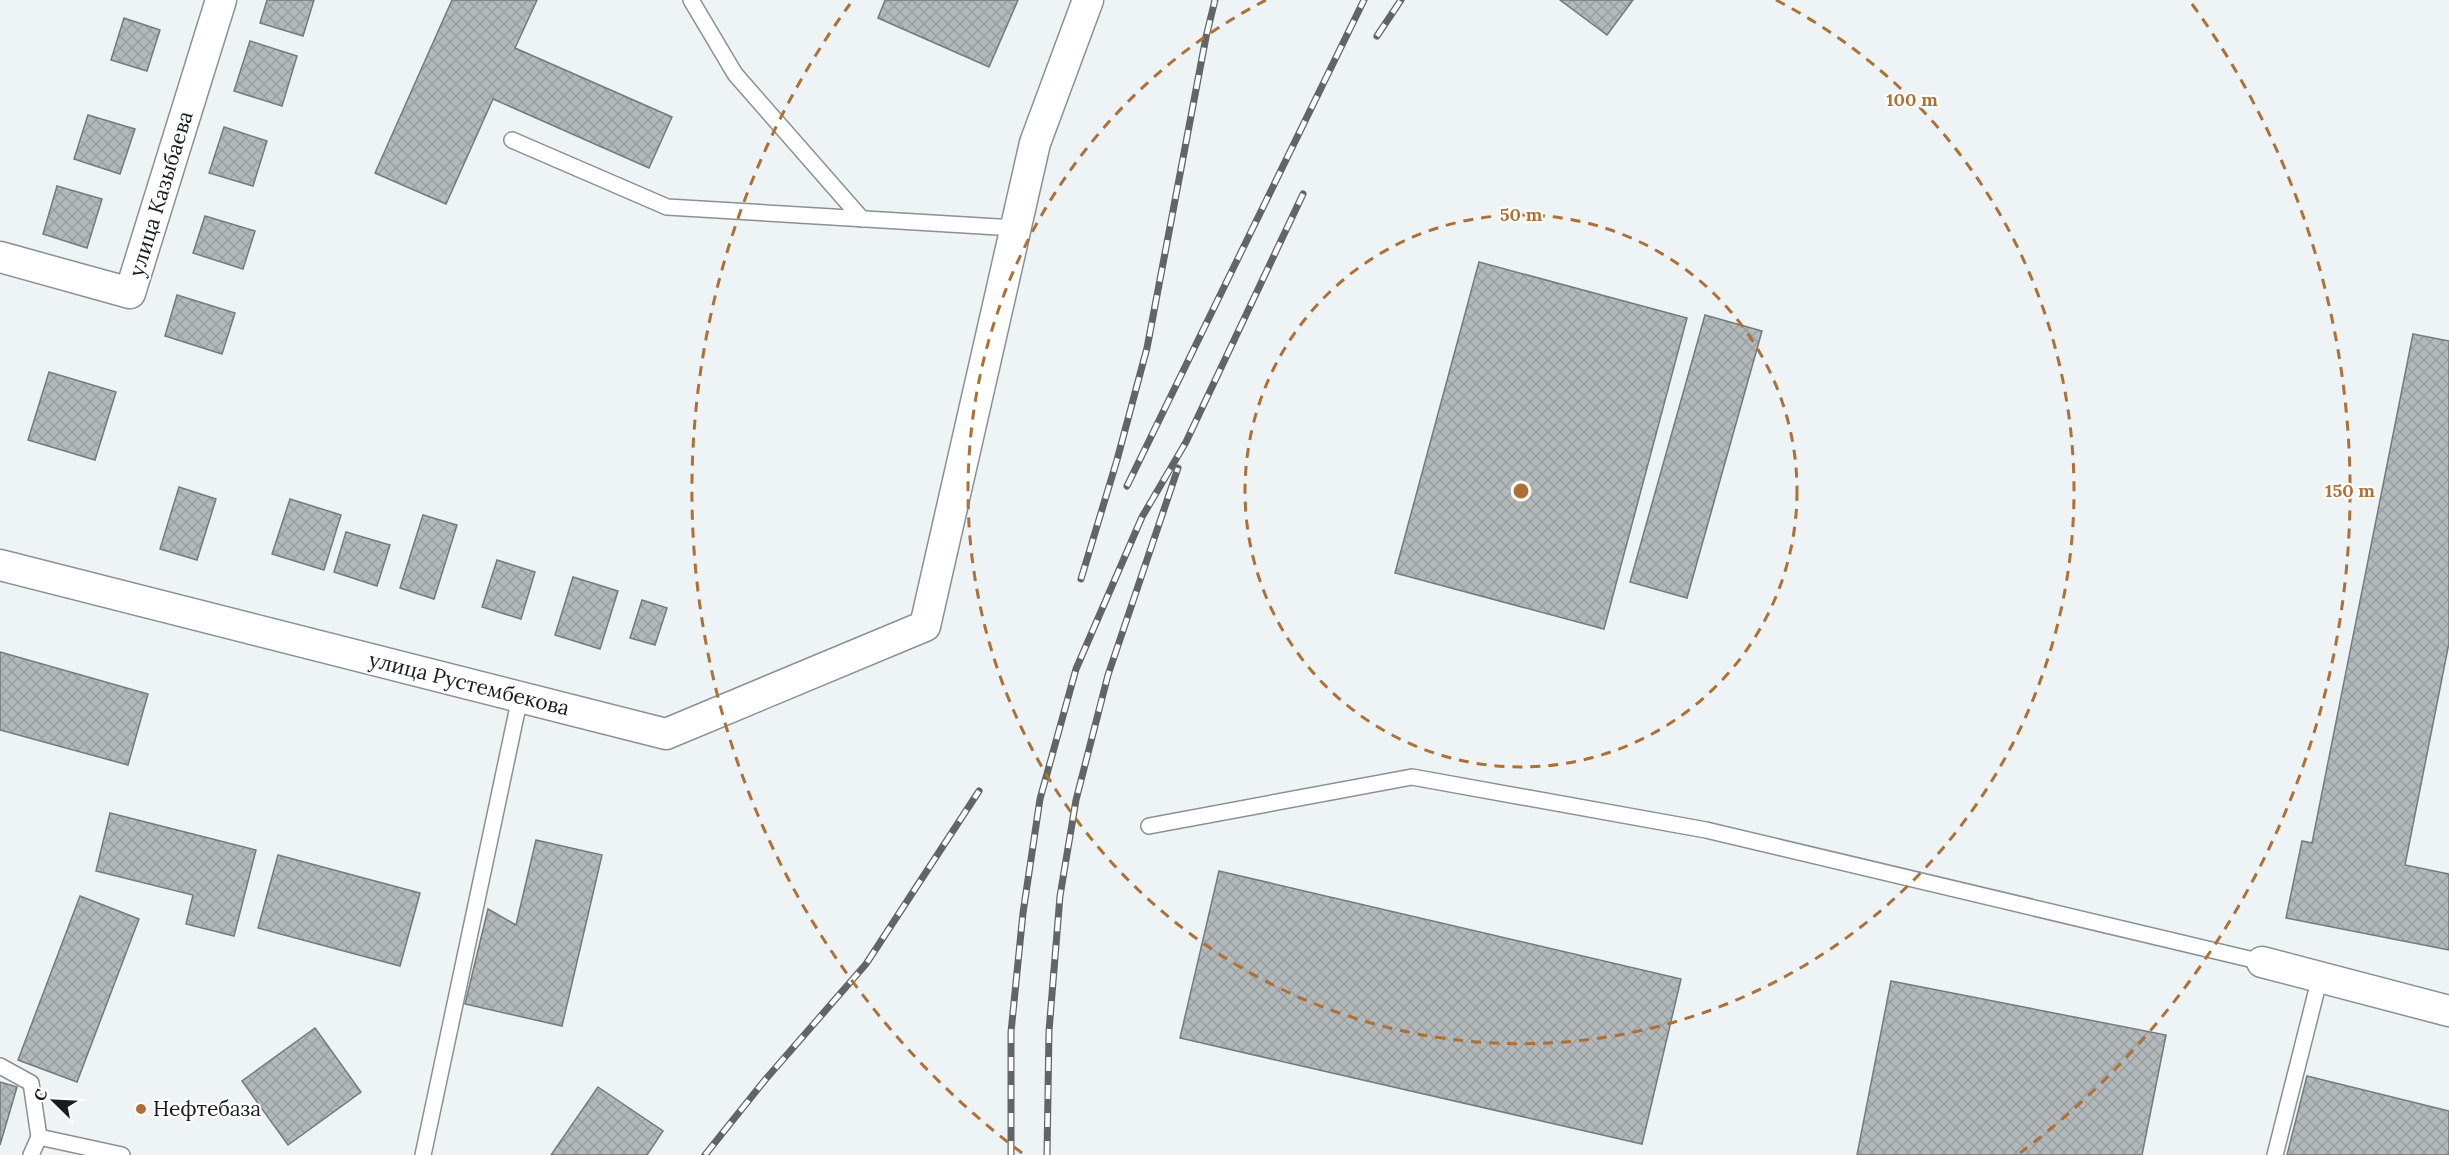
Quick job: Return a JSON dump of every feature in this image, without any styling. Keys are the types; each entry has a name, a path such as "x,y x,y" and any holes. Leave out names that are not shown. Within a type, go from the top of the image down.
{"street":[{"name":"улица Казыбаева","path":"0,256 130,293 221,0"},
{"path":"1015,228 1035,143 1088,0"},
{"name":"улица Рустембекова","path":"0,565 666,734 925,626 1015,228"},
{"path":"2262,962 2449,1011"}],"lane":[{"path":"691,0 735,74 862,219"},
{"path":"512,140 667,207 1015,228"},
{"path":"423,1155 520,697"},
{"path":"1149,826 1412,777 1706,830 2262,962"},
{"path":"2275,1155 2320,977"},
{"path":"0,1066 31,1083 39,1137 31,1155"},
{"path":"39,1137 122,1155"}],"building":[{"path":"267,0 314,0 303,36 260,23"},
{"path":"452,0 537,0 515,48 672,117 649,168 493,99 446,204 375,173"},
{"path":"885,0 1018,0 989,67 878,18"},
{"path":"1560,0 1633,0 1607,35"},
{"path":"124,18 160,30 147,71 111,60"},
{"path":"250,41 297,56 282,106 234,91"},
{"path":"88,115 135,129 120,174 74,159"},
{"path":"224,127 267,141 253,186 209,173"},
{"path":"57,186 102,199 87,248 43,234"},
{"path":"205,216 255,231 243,269 193,253"},
{"path":"1479,262 1687,318 1604,629 1395,573"},
{"path":"177,295 235,313 222,354 165,336"},
{"path":"1705,315 1762,331 1687,598 1630,582"},
{"path":"2413,334 2449,341 2449,643 2405,865 2449,874 2449,950 2286,918 2302,841 2312,843"},
{"path":"49,372 116,392 95,460 28,440"},
{"path":"179,487 216,499 197,560 160,549"},
{"path":"290,499 341,515 324,570 272,554"},
{"path":"423,515 457,525 434,599 400,588"},
{"path":"346,532 390,545 377,586 334,572"},
{"path":"497,560 535,572 521,619 482,607"},
{"path":"573,577 618,591 600,649 555,635"},
{"path":"642,600 667,608 655,645 630,638"},
{"path":"0,652 148,694 128,765 0,730"},
{"path":"110,813 256,850 234,936 186,924 193,895 96,871"},
{"path":"536,840 602,855 562,1026 465,1004 488,909 516,925"},
{"path":"278,855 420,893 400,966 258,928"},
{"path":"1219,871 1681,979 1642,1144 1180,1038"},
{"path":"80,896 139,919 77,1082 18,1060"},
{"path":"1891,981 2166,1035 2142,1155 1857,1155"},
{"path":"315,1028 361,1092 288,1145 242,1081"},
{"path":"2307,1076 2449,1111 2449,1155 2287,1155"},
{"path":"0,1082 17,1087 0,1145"},
{"path":"598,1087 663,1131 647,1155 551,1155"}],"railway":[{"path":"1081,579 1117,460 1147,348 1215,0"},
{"path":"1127,486 1364,0"},
{"path":"1377,36 1401,0"},
{"path":"1011,1155 1011,1032 1023,913 1040,799 1076,669 1142,517 1186,442 1303,194"},
{"path":"1047,1155 1049,1031 1060,896 1076,800 1108,675 1178,468"},
{"path":"705,1155 765,1080 866,964 979,791"}],"place":[{"name":"Нефтебаза","path":"141,1109"}]}
